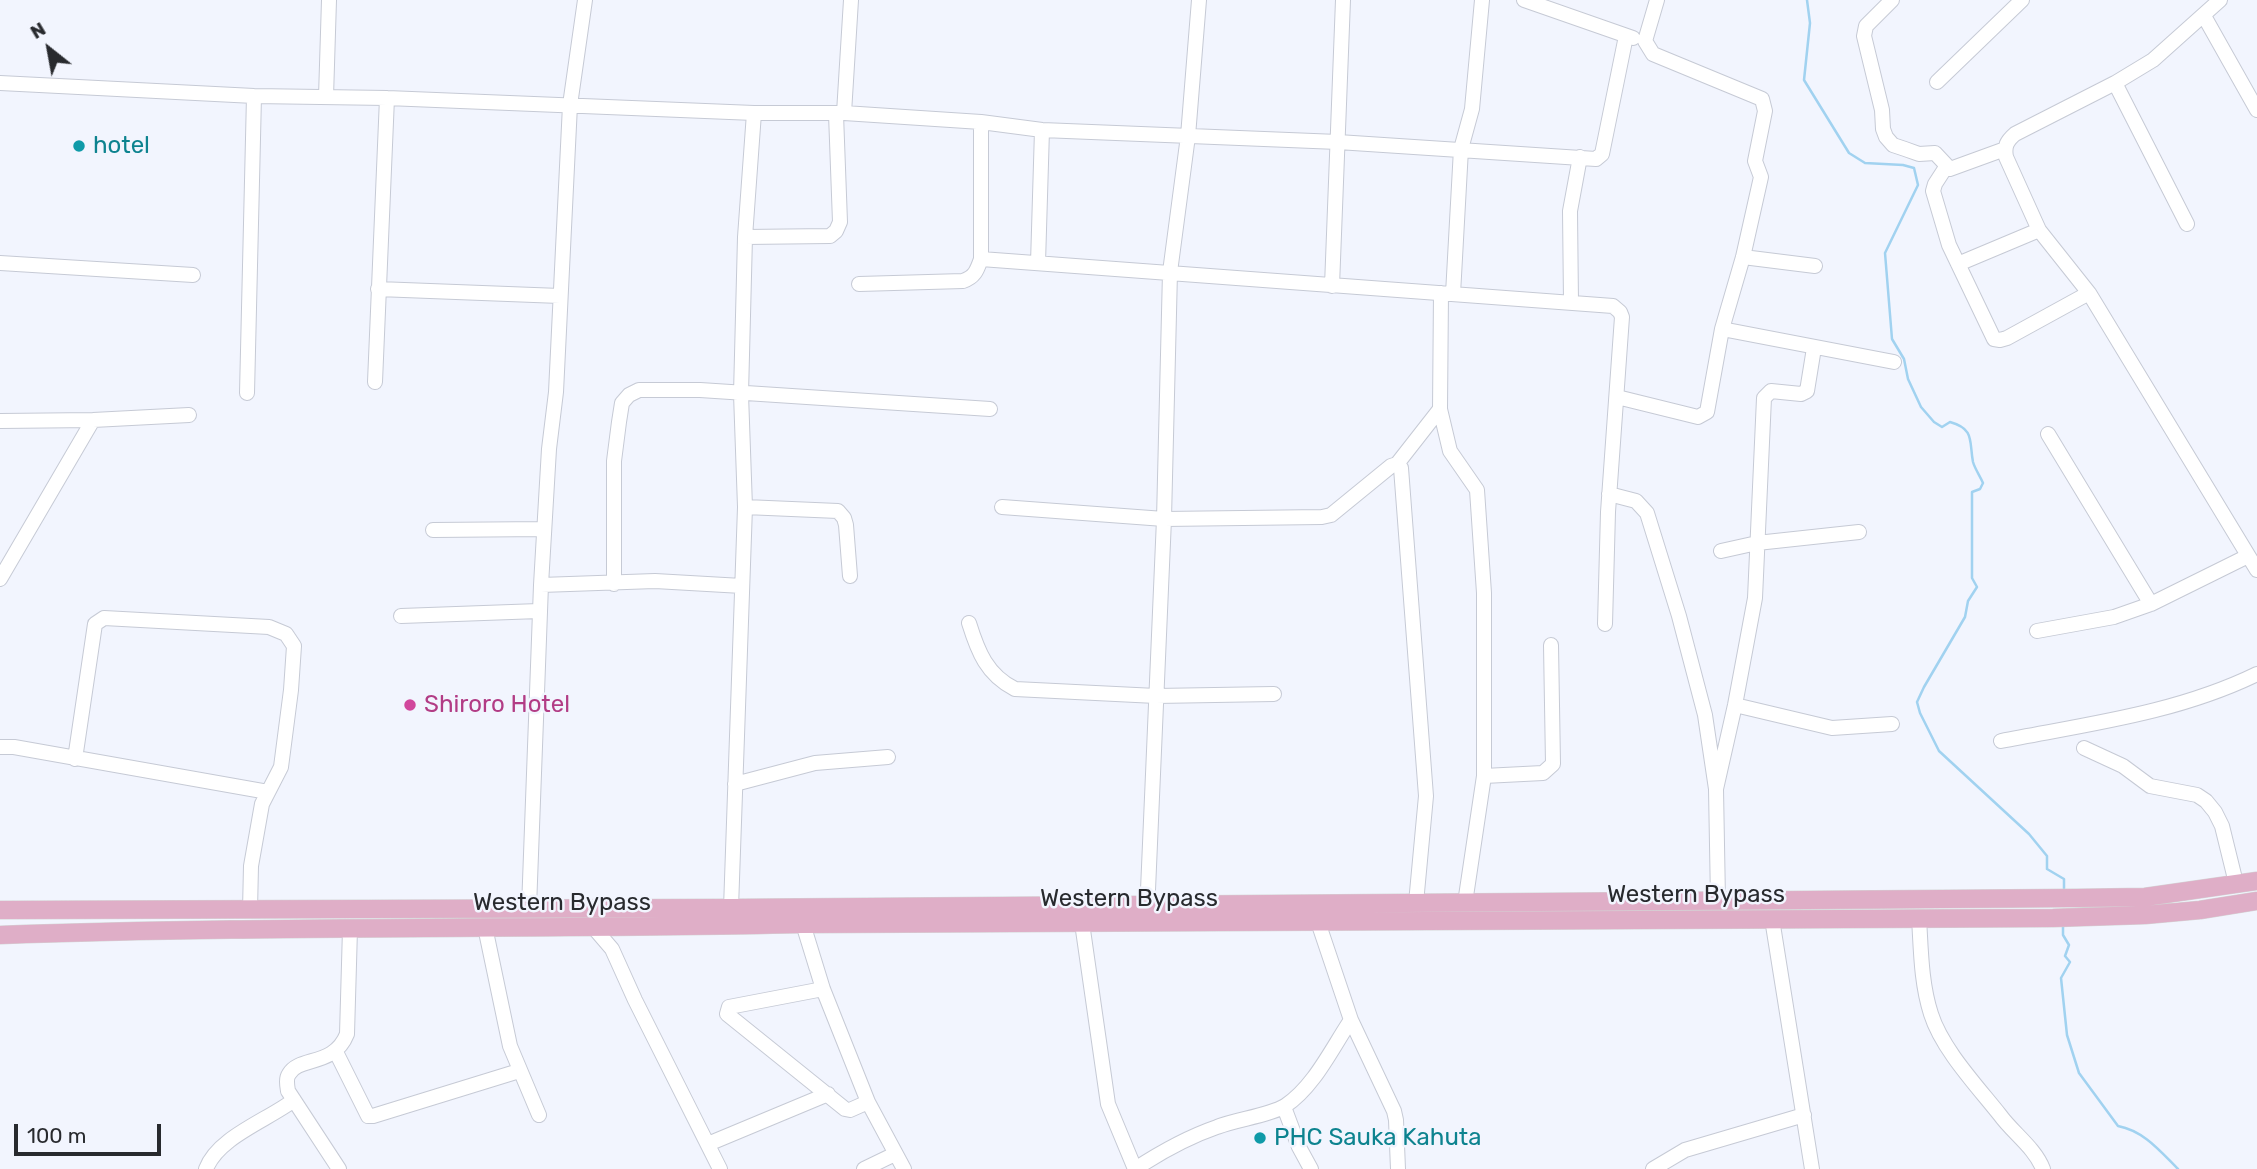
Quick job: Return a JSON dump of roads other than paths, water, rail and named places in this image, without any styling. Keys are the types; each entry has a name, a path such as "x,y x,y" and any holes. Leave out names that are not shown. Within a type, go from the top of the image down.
{"main road":[{"name":"Western Bypass","path":"0,909 731,908 2145,897 2257,881"},
{"name":"Western Bypass","path":"0,935 485,927 2145,915 2257,901"}],"street":[{"path":"326,97 329,0"},
{"path":"530,908 529,870 539,611 549,449 556,391 570,105 585,0"},
{"path":"745,237 830,236 840,222 840,113 850,0"},
{"path":"1147,923 1164,519 1170,271 1188,136 1199,0"},
{"path":"1332,285 1343,0"},
{"path":"1465,903 1484,776 1484,593 1477,490 1450,450 1440,409 1447,294 1461,149 1472,109 1482,0"},
{"path":"1524,0 1559,6 1626,36 1645,41 1653,54 1758,96 1765,104 1755,161 1761,177 1743,257 1722,329 1705,415 1698,417 1617,397"},
{"path":"1645,41 1657,0"},
{"path":"1892,0 1866,26 1864,36 1882,110 1883,129 1893,145 1919,154 1935,153 1946,167 1955,169 2005,149"},
{"path":"1937,82 2022,0"},
{"path":"2220,0 2152,60 2115,83 2015,134 2008,140 2005,149 2006,157 2039,230 2089,293 2257,570"},
{"path":"2204,16 2257,110"},
{"path":"0,83 254,96 387,98 754,113 840,113 981,122 1042,130 1338,142 1595,159 1602,155 1626,36"},
{"path":"2115,83 2187,224"},
{"path":"247,393 254,96"},
{"path":"375,382 387,98"},
{"path":"731,908 744,507 741,394 745,237 754,113"},
{"path":"859,284 963,282 977,271 981,259 981,122"},
{"path":"1038,263 1042,130"},
{"path":"1571,302 1570,205 1580,157"},
{"path":"1946,167 1934,184 1933,191 1949,245 1994,339 2000,340 2089,293"},
{"path":"1958,264 2039,230"},
{"path":"1743,257 1815,266"},
{"path":"981,259 1613,306 1622,317 1609,494 1605,624"},
{"path":"0,263 193,275"},
{"path":"378,289 560,296"},
{"path":"1722,329 1894,362"},
{"path":"1716,789 1755,598 1764,398 1771,391 1801,394 1807,391 1814,348"},
{"path":"614,584 614,461 622,404 628,395 639,390 700,390 990,409"},
{"path":"1002,507 1164,519 1331,515 1397,464 1440,409"},
{"path":"0,421 189,415"},
{"path":"2,569 93,420"},
{"path":"2048,434 2151,604"},
{"path":"1397,464 1403,475 1426,796 1416,903"},
{"path":"1609,494 1636,500 1647,513 1679,616 1705,715 1716,789 1718,900"},
{"path":"744,507 838,511 846,525 850,576"},
{"path":"433,530 544,529"},
{"path":"1721,551 1757,543 1860,532"},
{"path":"2037,631 2114,617 2151,604 2248,556"},
{"path":"541,585 655,581 742,586"},
{"path":"401,616 539,611"},
{"path":"75,759 95,624 104,618 269,627 286,634 294,646 281,767 265,798 251,866 250,910"},
{"path":"969,623 984,663 1000,681 1015,689 1156,696 1274,694"},
{"path":"1484,776 1544,773 1553,764 1551,645"},
{"path":"2001,741 2149,712 2186,702 2257,674"},
{"path":"1735,705 1832,728 1892,724"},
{"path":"0,747 14,747 265,798"},
{"path":"2084,748 2123,766 2150,786 2197,795 2206,801 2222,826 2236,883"},
{"path":"735,785 815,763 888,757"},
{"path":"1919,918 1925,991 1931,1016 1940,1035 2004,1121 2034,1153 2043,1169"},
{"path":"1772,919 1812,1169"},
{"path":"1318,922 1351,1020 1394,1111 1398,1169"},
{"path":"1082,923 1108,1104 1135,1169 1179,1143 1217,1126 1284,1107 1301,1093 1351,1020"},
{"path":"803,925 823,989 868,1102 904,1169"},
{"path":"485,927 510,1046 539,1115"},
{"path":"594,928 612,949 720,1169"},
{"path":"612,949 627,928"},
{"path":"339,1169 288,1091 288,1074 336,1052 343,1045 347,1034 350,929"},
{"path":"823,989 729,1007 727,1014 850,1110 868,1102"},
{"path":"336,1052 368,1116 519,1071"},
{"path":"708,1144 828,1094"},
{"path":"206,1169 218,1150 258,1121 278,1112 294,1100"},
{"path":"1284,1107 1299,1147 1311,1169"},
{"path":"1653,1169 1685,1150 1804,1115"},
{"path":"864,1169 895,1154"}],"waterway":[{"path":"1807,0 1810,23 1804,80 1849,153 1865,163 1914,168 1918,185 1885,253 1892,339 1904,359 1908,379 1921,407 1942,427 1950,422 1967,432 1973,462 1983,483 1980,489 1972,492 1972,578 1977,587 1968,601 1965,617 1917,702 1920,713 1939,751 2029,834 2047,856 2047,869 2064,879 2064,891"},
{"path":"2063,926 2063,935 2069,945 2065,956 2070,962 2061,978 2067,1035 2079,1073 2118,1126 2144,1137 2178,1169"}],"place":[{"name":"hotel","path":"79,146"},
{"name":"Shiroro Hotel","path":"410,705"},
{"name":"PHC Sauka Kahuta","path":"1260,1138"}]}
